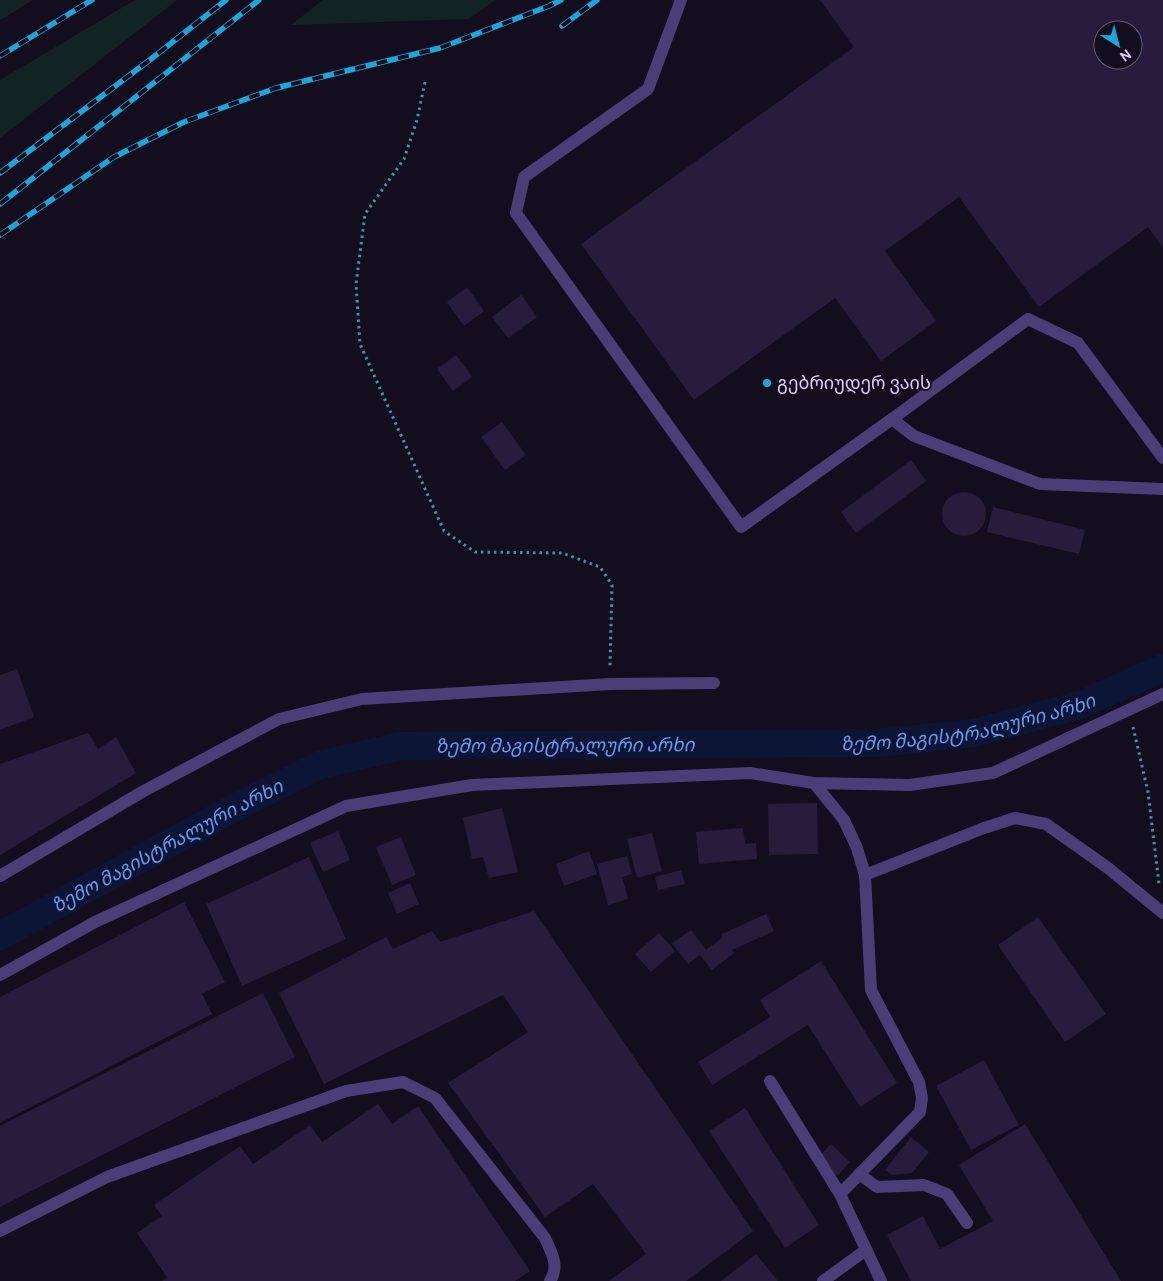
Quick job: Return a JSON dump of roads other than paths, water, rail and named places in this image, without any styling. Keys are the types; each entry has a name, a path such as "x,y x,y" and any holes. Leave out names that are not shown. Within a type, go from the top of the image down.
{"street":[{"path":"681,0 648,89 524,177 516,213 741,527 1028,319 1078,343 1163,458"},
{"path":"892,419 914,436 1040,484 1163,488"},
{"path":"0,876 142,792 279,719 362,699 610,684 714,683"},
{"path":"0,976 95,922 346,806 482,784 750,773 814,783 910,785 993,773 1163,694"},
{"path":"814,783 844,820 857,848 865,875 871,990 919,1082 922,1098 920,1112 840,1194"},
{"path":"865,875 984,828 1015,818 1046,824 1108,868 1163,913"},
{"path":"770,1081 840,1194 881,1281"},
{"path":"0,1231 107,1177 346,1091 403,1082 434,1098 545,1238 556,1263 554,1276 550,1281"},
{"path":"859,1174 877,1187 924,1185 947,1194 967,1223"},
{"path":"823,1281 866,1250"}],"waterway":[{"name":"ზემო მაგისტრალური არხი","path":"0,936 236,807 320,765 401,746 877,743 974,733 1080,705 1163,668"}],"railway":[{"path":"0,56 92,0"},
{"path":"0,173 226,0"},
{"path":"0,204 259,0"},
{"path":"0,235 114,157 184,122 276,88 440,48 561,0"},
{"path":"562,26 597,0"}],"place":[{"name":"გებრიუდერ ვაის","path":"767,383"}]}
